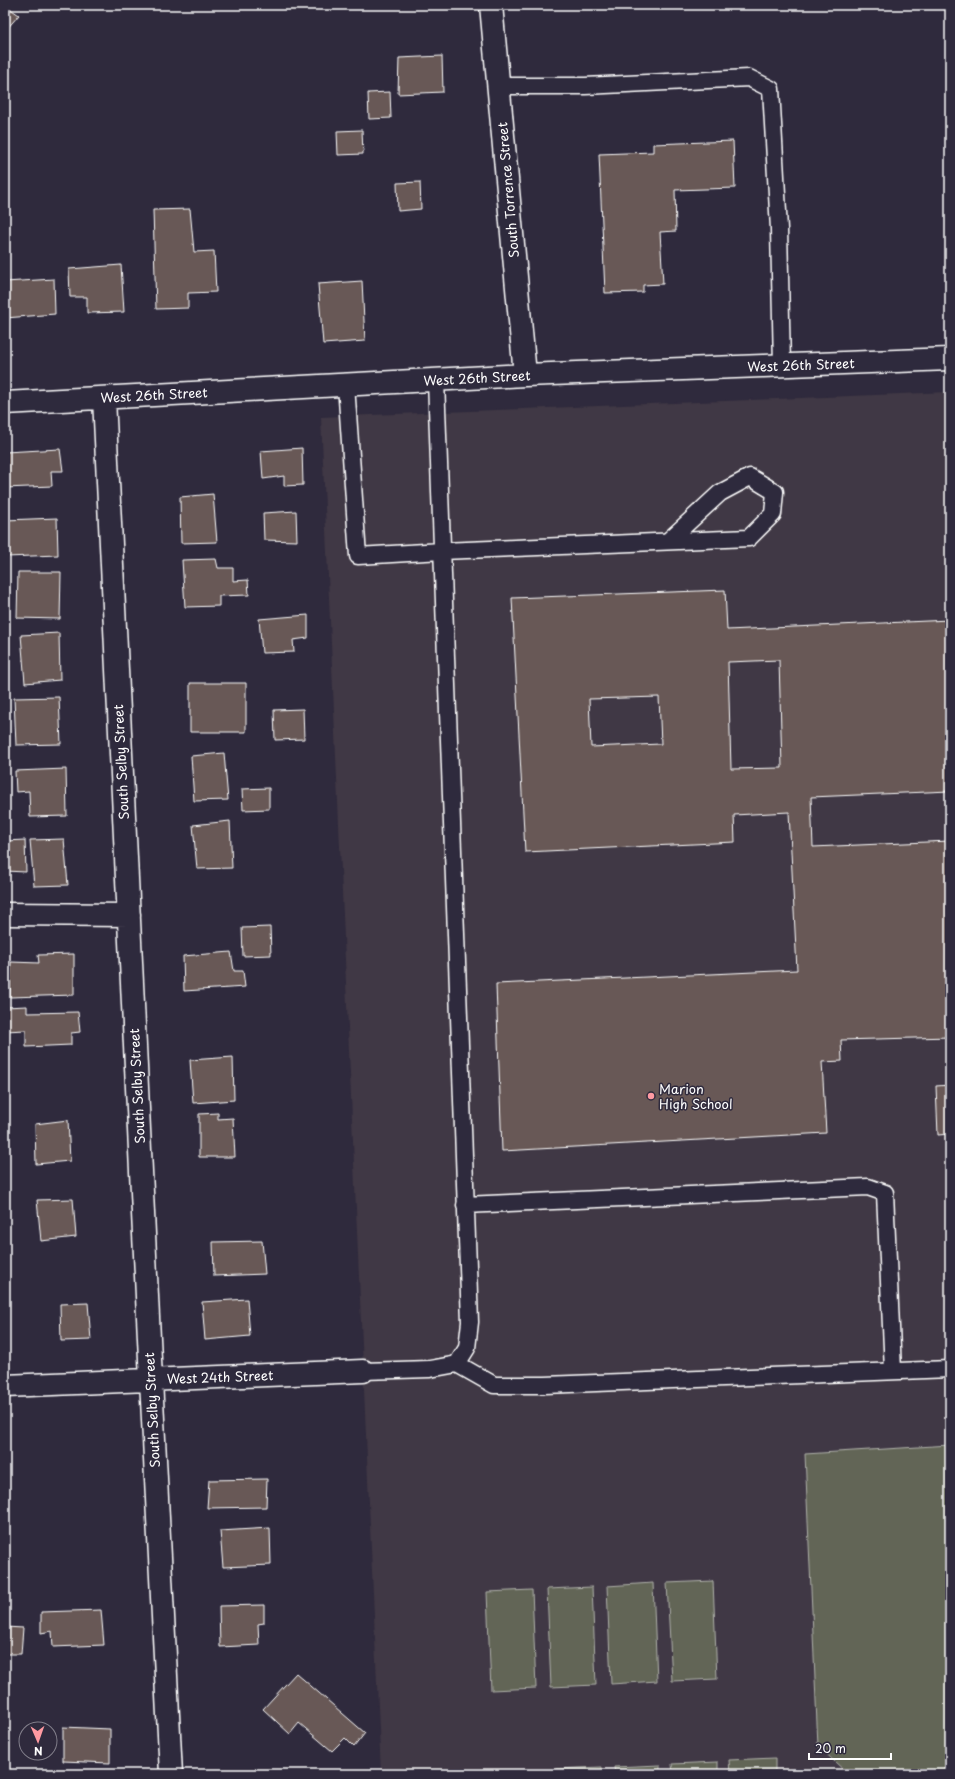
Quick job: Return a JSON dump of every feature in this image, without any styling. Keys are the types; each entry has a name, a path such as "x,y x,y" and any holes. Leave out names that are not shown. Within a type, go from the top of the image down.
{"street":[{"name":"South Torrence Street","path":"491,5 525,375"},
{"name":"West 26th Street","path":"5,403 525,375 950,359"},
{"name":"South Selby Street","path":"104,398 171,1774"},
{"path":"5,914 129,915"},
{"name":"West 24th Street","path":"5,1386 363,1371"}],"lane":[{"path":"499,86 585,86 748,78 771,89 779,229 782,365"},
{"path":"436,380 470,1322 467,1348 457,1364"},
{"path":"346,385 358,556 749,538 772,514 775,492 750,477 720,492 668,541"},
{"path":"466,1205 868,1186 885,1193 893,1371"},
{"path":"363,1371 430,1369 457,1364 494,1384 546,1386 950,1369"}],"shaded area":[{"name":"Marion High School","path":"950,392 950,1774 381,1774 321,417"}],"green space":[{"path":"950,1445 950,1774 848,1774 818,1746 805,1454"},
{"path":"713,1581 717,1679 672,1681 667,1583"},
{"path":"653,1583 657,1681 611,1684 607,1586"},
{"path":"592,1587 596,1685 551,1687 547,1589"},
{"path":"532,1590 536,1688 491,1690 487,1592"},
{"path":"775,1758 775,1774 730,1774 729,1760"},
{"path":"718,1762 718,1774 673,1774 672,1764"},
{"path":"660,1765 660,1774 615,1774 614,1767"},
{"path":"602,1767 602,1774 557,1774 556,1769"}],"building":[{"path":"5,5 19,15 5,31"},
{"path":"442,56 443,92 398,94 399,58"},
{"path":"390,92 391,118 369,119 368,93"},
{"path":"362,130 363,154 338,155 337,131"},
{"path":"733,141 735,188 675,190 676,231 660,232 663,284 643,285 643,292 605,293 599,154 653,152 653,144"},
{"path":"420,182 421,209 398,211 397,183"},
{"path":"190,209 194,252 214,251 216,292 188,293 188,308 156,309 153,210"},
{"path":"121,265 124,312 87,313 87,297 70,297 69,269"},
{"path":"54,279 55,314 5,318 5,282"},
{"path":"362,281 365,341 323,344 318,284"},
{"path":"302,448 303,485 284,486 284,476 263,479 261,451"},
{"path":"60,449 63,471 51,471 52,486 5,488 5,452"},
{"path":"213,494 217,542 181,543 180,497"},
{"path":"296,511 297,541 264,540 263,513"},
{"path":"57,518 58,555 6,557 5,520"},
{"path":"216,559 218,568 233,568 233,581 248,580 249,595 219,596 219,606 185,607 182,560"},
{"path":"18,572 61,572 60,619 17,618"},
{"path":"725,590 727,630 950,620 950,791 811,797 813,847 950,841 950,1037 841,1040 842,1061 822,1062 826,1133 502,1151 496,984 797,970 789,812 734,815 735,842 525,852 512,598","holes":["779,660 782,768 731,769 728,662","659,697 661,744 591,747 589,699"]},
{"path":"308,615 308,638 293,640 294,652 262,653 259,619"},
{"path":"59,633 60,680 25,683 21,635"},
{"path":"190,683 246,683 246,732 190,732"},
{"path":"59,697 61,744 16,745 14,698"},
{"path":"303,709 304,739 275,740 274,710"},
{"path":"224,753 228,800 194,801 191,756"},
{"path":"66,769 67,816 30,817 29,791 16,792 15,771"},
{"path":"269,788 269,809 243,810 242,789"},
{"path":"230,821 232,868 197,869 193,825"},
{"path":"64,839 68,885 34,886 30,840"},
{"path":"25,840 26,872 5,871 5,841"},
{"path":"270,927 271,955 243,956 242,928"},
{"path":"231,952 234,971 243,971 245,987 184,991 183,956"},
{"path":"74,954 74,995 10,997 11,962 39,963 38,955"},
{"path":"27,1006 27,1013 78,1012 80,1032 71,1033 71,1045 26,1047 26,1030 5,1031 5,1007"},
{"path":"233,1057 234,1100 193,1103 190,1060"},
{"path":"950,1085 950,1134 938,1135 936,1086"},
{"path":"218,1113 218,1119 233,1118 235,1157 199,1157 199,1114"},
{"path":"68,1120 70,1161 36,1164 35,1124"},
{"path":"73,1199 76,1237 41,1241 37,1200"},
{"path":"262,1241 265,1274 214,1276 213,1242"},
{"path":"247,1299 250,1336 205,1340 202,1302"},
{"path":"88,1303 91,1340 61,1341 60,1304"},
{"path":"267,1479 266,1507 207,1508 209,1480"},
{"path":"270,1528 271,1565 223,1567 220,1531"},
{"path":"264,1605 264,1623 258,1624 259,1645 220,1647 219,1606"},
{"path":"101,1610 104,1645 53,1647 52,1631 41,1633 41,1612"},
{"path":"5,1627 23,1628 21,1654 5,1654"},
{"path":"296,1673 365,1733 354,1747 345,1738 332,1751 299,1723 290,1734 263,1709"},
{"path":"63,1727 110,1729 110,1763 63,1761"}],"place":[{"name":"Marion High School","path":"651,1096"}]}
